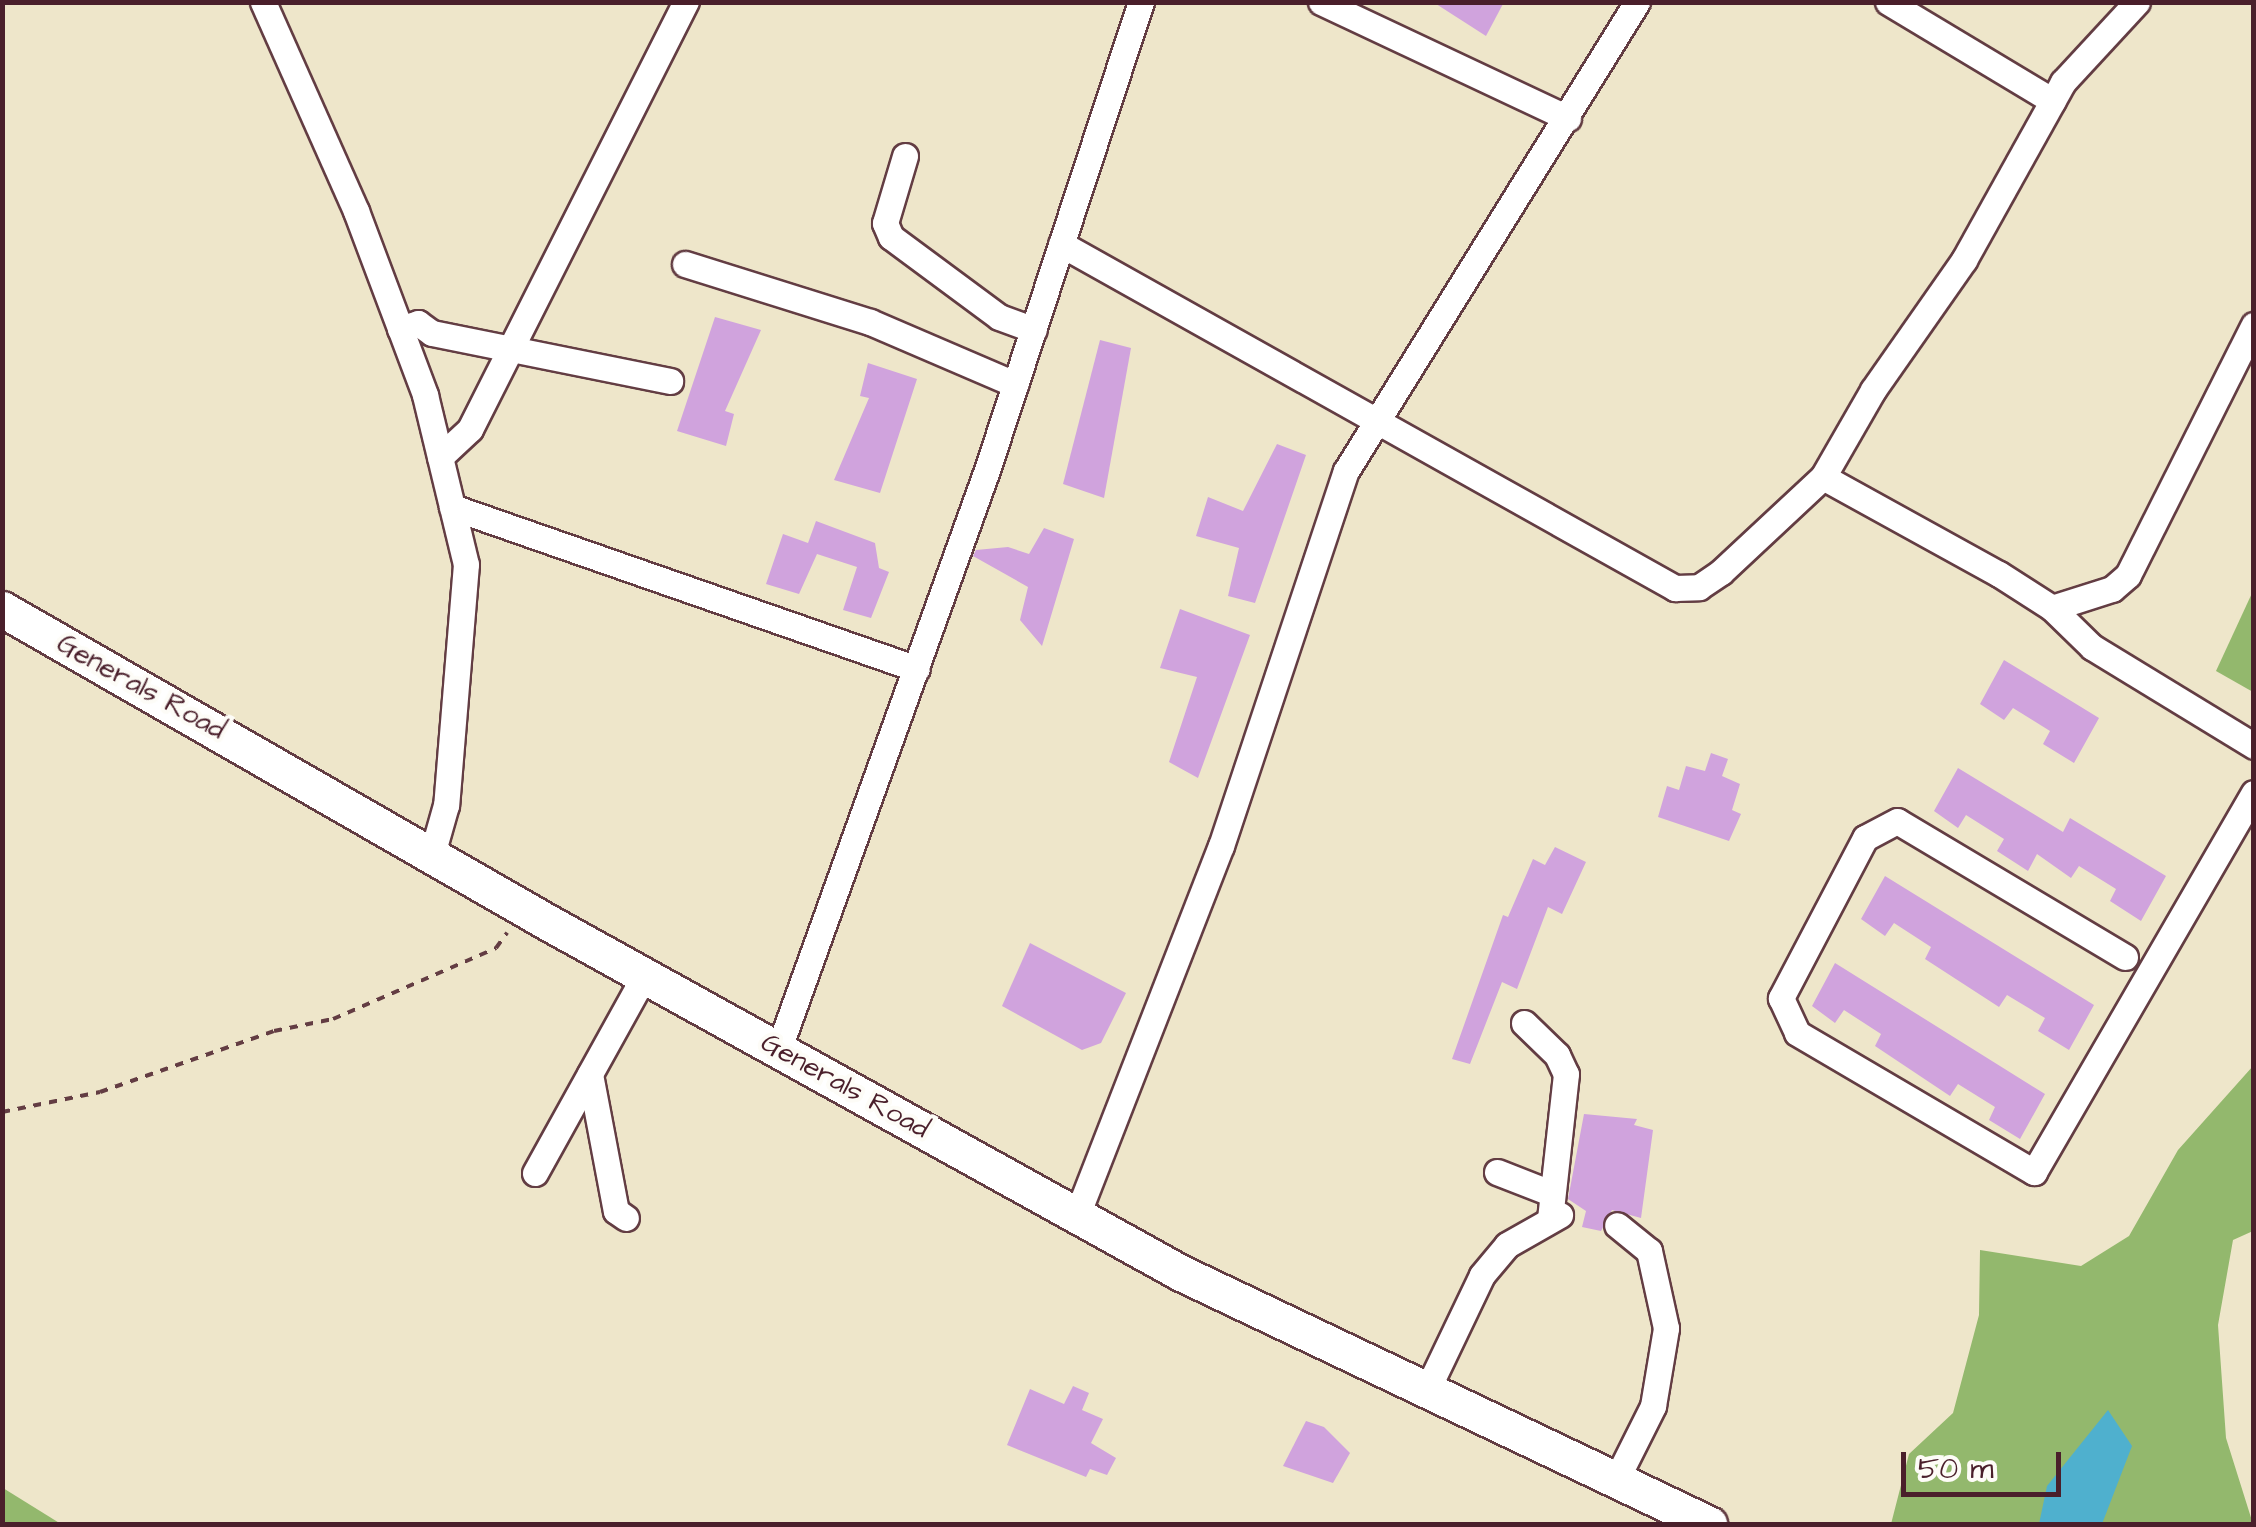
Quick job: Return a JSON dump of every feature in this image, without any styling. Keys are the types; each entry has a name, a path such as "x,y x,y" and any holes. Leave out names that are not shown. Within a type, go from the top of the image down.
{"street":[{"path":"264,2 356,211 400,329 440,457 466,564 446,805 432,851"},
{"path":"440,457 470,429 686,2"},
{"path":"778,1048 917,669 1141,2"},
{"path":"1321,2 1568,118"},
{"path":"1078,1215 1222,846 1313,557 1346,470 1448,298 1568,118 1637,2"},
{"path":"1888,2 2053,100"},
{"path":"1060,244 1675,588 1699,587 1721,572 1823,476 1873,390 1964,260 2053,100 2096,40 2137,2"},
{"path":"904,156 885,223 891,236 999,317 1034,330"},
{"path":"685,264 870,322 1015,384"},
{"path":"400,329 418,323 432,333 513,344 670,382"},
{"path":"2052,608 2112,588 2128,575 2254,326"},
{"path":"1823,476 2052,608 2092,647 2254,746"},
{"path":"452,507 917,669"},
{"name":"Generals Road","path":"2,608 432,851 644,976 1181,1273 1708,1524"},
{"path":"2125,958 1897,822 1865,838 1780,998 1798,1034 2034,1172 2254,793"},
{"path":"536,1173 644,976"},
{"path":"1427,1390 1482,1275 1507,1245 1553,1209 1568,1099 1566,1074 1557,1055 1524,1023"},
{"path":"590,1074 616,1211 626,1218"},
{"path":"1497,1172 1553,1209"},
{"path":"1616,1480 1653,1406 1666,1328 1649,1251 1617,1224"}],"path":[{"path":"2,1112 100,1092 274,1031 333,1019 496,948 525,908"}],"green space":[{"path":"2253,591 2254,692 2216,671"},
{"path":"2253,1066 2253,1231 2233,1240 2218,1325 2226,1438 2253,1524 1891,1524 1909,1454 1953,1413 1979,1315 1980,1250 2081,1266 2129,1236 2178,1150"},
{"path":"3,1488 61,1524 3,1524"}],"water":[{"path":"2108,1410 2132,1446 2102,1524 2039,1524 2047,1486"}],"building":[{"path":"1433,2 1504,2 1486,36"},
{"path":"715,317 761,330 725,411 734,414 726,446 677,431"},
{"path":"1100,340 1131,348 1104,498 1063,484"},
{"path":"868,363 917,379 880,493 834,480 869,398 860,396"},
{"path":"1277,444 1306,455 1255,603 1228,596 1239,548 1196,536 1208,497 1243,511"},
{"path":"816,521 875,543 879,568 889,572 871,618 843,610 857,567 817,554 799,594 766,584 783,534 808,543"},
{"path":"1044,528 1074,539 1042,646 1020,620 1028,587 973,556 976,550 1008,547 1029,554"},
{"path":"1180,609 1250,635 1198,778 1169,762 1197,677 1160,668"},
{"path":"2004,660 2099,718 2074,763 2043,744 2050,731 2013,708 2004,720 1980,704"},
{"path":"1711,753 1728,759 1722,776 1740,784 1732,810 1741,814 1729,841 1658,817 1667,786 1679,790 1686,766 1705,771"},
{"path":"1958,768 2063,832 2070,818 2166,876 2141,921 2110,901 2116,889 2079,866 2071,878 2037,854 2028,871 1997,851 2004,839 1966,815 1958,828 1934,811"},
{"path":"1555,847 1586,862 1562,914 1548,907 1517,989 1502,982 1470,1064 1452,1059 1503,915 1508,917 1533,859 1545,865"},
{"path":"1885,876 2094,1005 2069,1050 2038,1031 2045,1018 2007,995 1999,1007 1925,959 1931,947 1894,923 1885,936 1861,919"},
{"path":"1030,943 1126,993 1101,1043 1082,1050 1002,1006"},
{"path":"1835,963 2045,1094 2020,1139 1989,1120 1995,1107 1958,1084 1950,1096 1875,1046 1881,1034 1844,1010 1835,1023 1812,1006"},
{"path":"1584,1114 1637,1119 1634,1125 1653,1130 1641,1218 1612,1210 1601,1231 1582,1227 1586,1211 1568,1199"},
{"path":"1073,1386 1089,1393 1082,1410 1103,1419 1091,1443 1116,1458 1107,1475 1090,1469 1086,1477 1007,1445 1030,1389 1064,1404"},
{"path":"1306,1421 1324,1427 1350,1453 1333,1483 1283,1466"}]}
